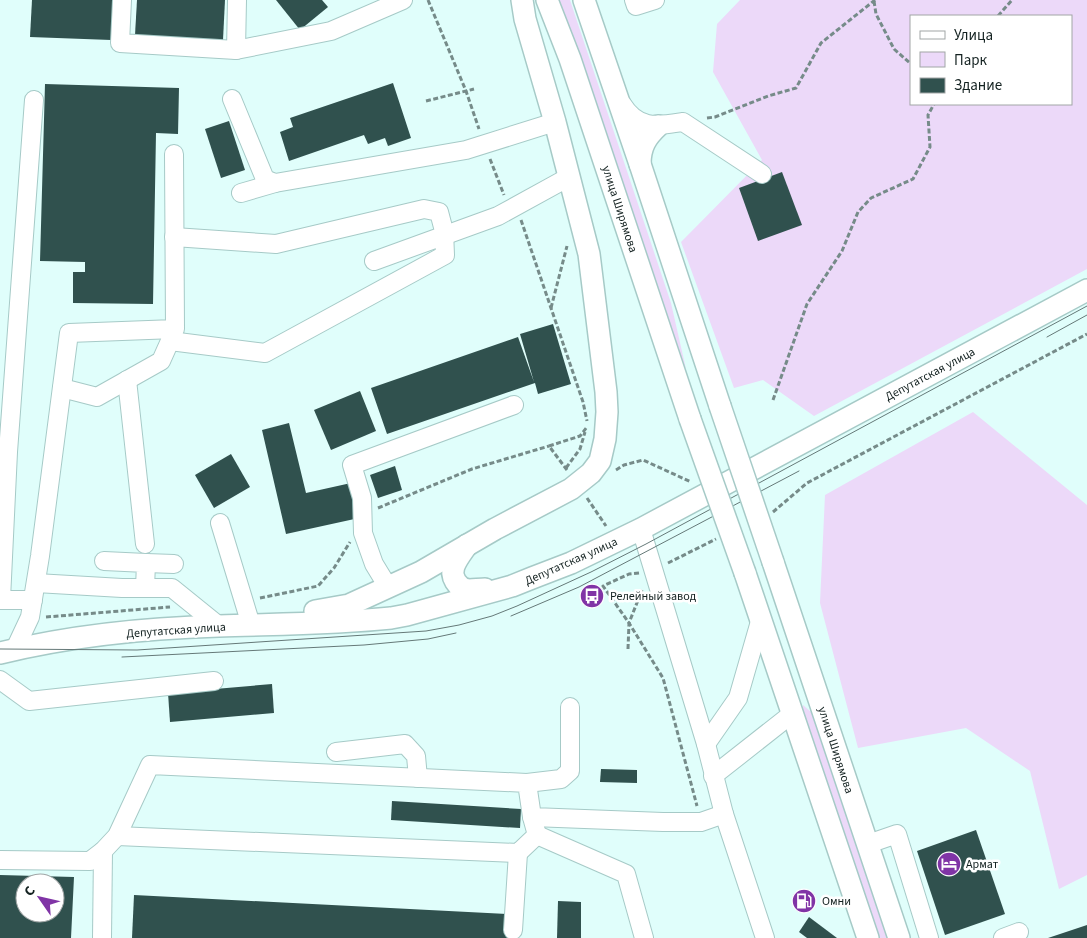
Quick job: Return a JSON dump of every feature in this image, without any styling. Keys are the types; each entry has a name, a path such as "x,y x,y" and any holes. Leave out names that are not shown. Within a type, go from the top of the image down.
{"main road":[{"path":"237,625 349,605 421,572 571,477 591,473 600,461 605,439 607,412 604,369 588,254 525,19 522,0"},
{"name":"улица Ширямова","path":"547,0 570,59 690,419 761,618"},
{"name":"улица Ширямова","path":"585,4 899,938"},
{"path":"640,164 640,155 645,139 658,126"},
{"name":"Депутатская улица","path":"7,651 90,637 237,625 391,618 512,586 571,563 641,529 1087,290"},
{"path":"468,544 454,565 452,572 459,586 467,590 512,586"},
{"path":"761,618 868,938"},
{"path":"781,678 809,668"}],"street":[{"path":"122,0 120,44 236,50 331,31 403,0"},
{"path":"236,50 237,0"},
{"path":"634,0 636,6 655,0"},
{"path":"617,95 634,120 658,126 683,122 762,174"},
{"path":"232,99 265,179 275,183"},
{"path":"34,100 8,452 1,599 34,592 172,588 193,605 237,625 244,601 220,523"},
{"path":"241,193 275,183 466,150 554,122"},
{"path":"62,388 97,397 161,361 172,335 174,154"},
{"path":"374,261 498,216 568,177"},
{"path":"7,651 30,617 69,333 172,335 265,353 444,255 444,236 439,212 424,209 276,244 174,238"},
{"path":"127,380 145,544"},
{"path":"388,587 374,564 363,533 362,498 352,465 514,405"},
{"path":"641,529 706,744 724,814 765,938"},
{"path":"104,561 174,564"},
{"path":"145,588 146,563"},
{"path":"706,744 738,698 761,618"},
{"path":"0,680 29,701 214,681"},
{"path":"0,860 90,861 117,836 150,765 527,783 561,779 570,771 570,707"},
{"path":"713,776 793,713"},
{"path":"336,752 405,744 416,756 418,778"},
{"path":"527,783 532,817 537,835"},
{"path":"532,817 701,822 724,814"},
{"path":"868,844 897,834 930,938"},
{"path":"513,930 518,853 537,835"},
{"path":"537,835 626,874 644,938"},
{"path":"117,836 518,853"},
{"path":"102,938 103,851"}],"path":[{"path":"428,0 466,91 484,144 510,209"},
{"path":"874,0 876,14 894,49 910,63"},
{"path":"683,122 715,117 768,96 796,88 821,43 874,0"},
{"path":"999,15 1012,0"},
{"path":"426,101 474,89"},
{"path":"773,400 807,304 842,251 858,212 871,198 913,179 930,147 928,115 933,105"},
{"path":"525,229 583,402 587,426 571,477"},
{"path":"551,309 567,239"},
{"path":"768,514 777,510 807,482 1087,334"},
{"path":"244,601 318,586 334,568 367,512 472,469 580,436 587,426"},
{"path":"549,446 609,530"},
{"path":"616,470 624,465 643,460 698,486"},
{"path":"664,565 725,535"},
{"path":"642,573 629,574 603,586 629,623 663,678 701,822"},
{"path":"628,649 629,623 642,589"},
{"path":"58,617 193,605"}],"green space":[{"path":"559,0 570,0 671,303 686,369 660,309"},
{"path":"740,0 1087,0 1087,269 814,416 763,380 734,388 681,242 762,160 713,72 717,24"},
{"path":"973,412 1087,505 1087,875 1059,889 1030,771 966,728 858,748 820,603 825,495"},
{"path":"803,705 812,713 888,938 875,938 801,716"}],"building":[{"path":"32,0 113,0 111,40 30,37"},
{"path":"137,0 225,0 223,40 135,35"},
{"path":"276,0 322,0 328,7 300,30"},
{"path":"393,83 411,138 388,146 385,138 368,144 364,135 289,161 280,132 293,127 290,118"},
{"path":"45,84 179,88 178,134 156,133 153,304 73,303 73,272 85,272 85,262 40,261"},
{"path":"229,121 245,170 221,178 205,129"},
{"path":"782,172 802,225 758,241 739,188"},
{"path":"553,324 571,384 538,394 535,383 387,434 371,388 518,337 534,382 520,334"},
{"path":"360,391 376,431 331,450 314,410"},
{"path":"289,423 306,493 351,483 359,518 286,534 262,430"},
{"path":"231,454 250,487 214,508 195,475"},
{"path":"395,466 402,490 378,498 370,475"},
{"path":"272,684 274,713 170,722 168,693"},
{"path":"601,769 637,770 637,783 600,782"},
{"path":"392,801 521,809 520,828 391,820"},
{"path":"976,830 1005,914 945,935 917,851"},
{"path":"0,875 15,875 15,923 65,923 65,877 74,877 71,938 0,938"},
{"path":"134,895 507,914 517,931 517,938 132,938"},
{"path":"558,901 581,902 581,938 557,938"},
{"path":"809,917 837,938 807,938 799,932"},
{"path":"1087,925 1087,938 1048,938"}],"tram line":[{"path":"0,649 137,650 426,631 492,616 591,572 646,544 1087,306"},
{"path":"1047,337 1087,315"},
{"path":"511,616 579,587 799,471"},
{"path":"122,657 364,645 428,639 456,633"}],"place":[{"name":"Релейный завод","path":"592,596"},
{"name":"Армат","path":"949,864"},
{"name":"Омни","path":"804,901"}]}
